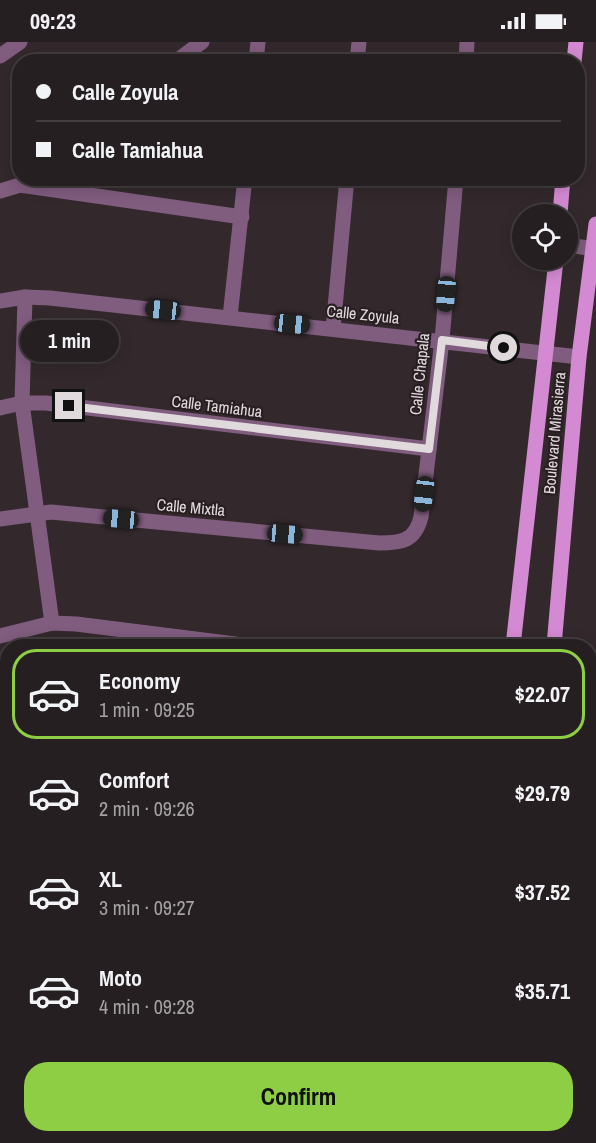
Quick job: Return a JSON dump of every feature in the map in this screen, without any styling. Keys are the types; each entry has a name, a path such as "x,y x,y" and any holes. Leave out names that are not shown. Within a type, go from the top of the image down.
{"main road":[{"path":"561,204 562,186"},
{"name":"Boulevard Mirasierra","path":"555,639 579,357 595,249 596,224"},
{"name":"Boulevard Mirasierra","path":"514,639 555,270"}],"street":[{"path":"0,56 20,42"},
{"path":"186,54 202,42"},
{"path":"50,186 242,217"},
{"path":"230,318 244,186"},
{"path":"333,329 345,186"},
{"name":"Calle Chapala","path":"379,543 396,543 410,539 418,530 442,340 455,186"},
{"path":"578,247 595,249"},
{"path":"25,297 22,403 52,623"},
{"name":"Calle Zoyula","path":"0,301 25,297 442,340 579,357"},
{"name":"Calle Tamiahua","path":"0,408 22,403 46,403 429,449"},
{"name":"Calle Mixtla","path":"0,519 37,512 379,543"},
{"path":"9,638 52,623 195,639"}],"route":[{"path":"69,406 429,449 442,340 504,348"}]}
